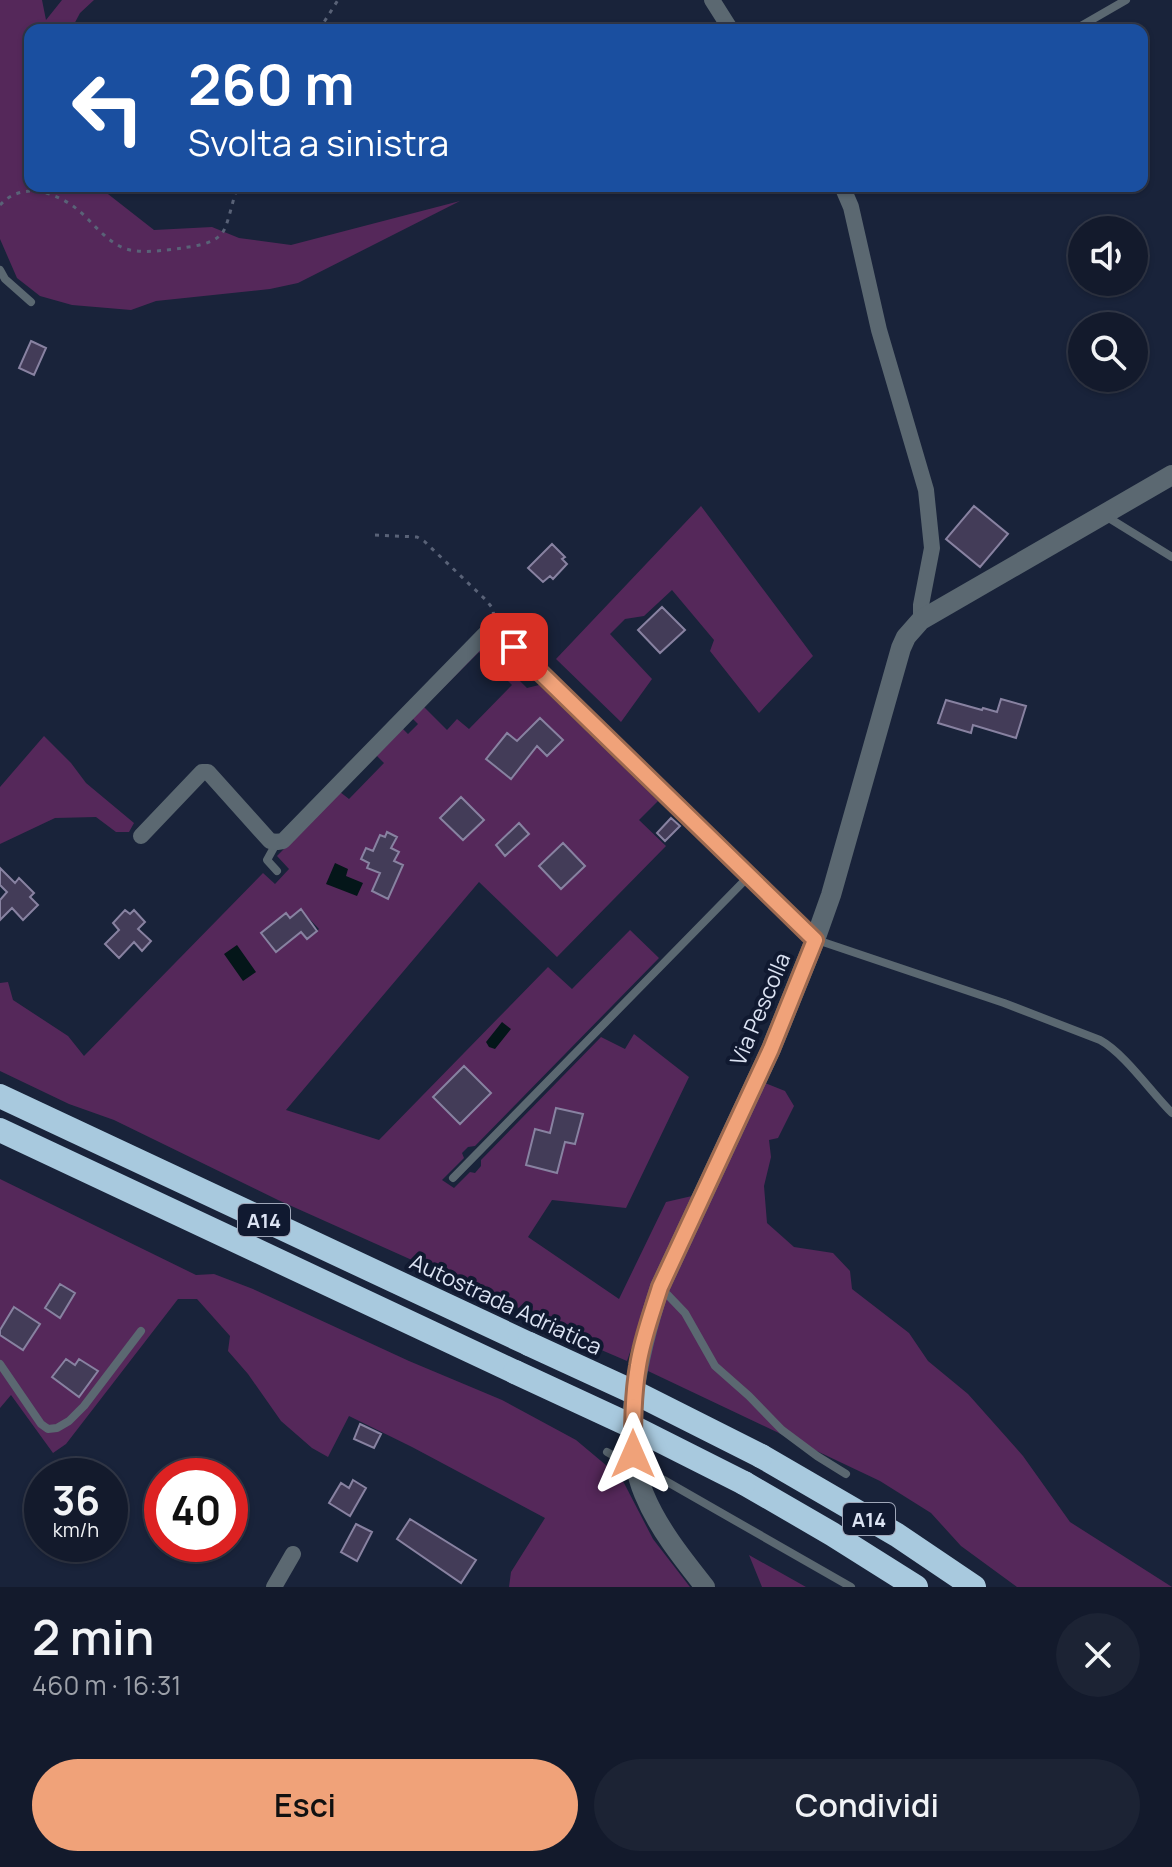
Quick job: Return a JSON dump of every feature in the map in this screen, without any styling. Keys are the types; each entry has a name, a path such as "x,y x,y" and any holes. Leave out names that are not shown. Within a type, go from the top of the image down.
{"highway":[{"name":"Autostrada Adriatica","path":"0,1096 642,1396 761,1456 897,1535 974,1587"},
{"name":"A14","path":"0,1130 625,1423 744,1483 916,1587"}],"street":[{"path":"712,0 727,24"},
{"path":"845,192 851,207 879,330 926,490 932,548 921,620"},
{"name":"Via Pescolla","path":"705,1587 662,1527 643,1492 633,1454 633,1410 638,1365 660,1287 771,1049 815,940 831,895 901,648 921,620 1172,475"},
{"path":"141,836 202,772 208,772 270,841 283,841 485,634 494,632 501,635 815,940"},
{"path":"274,1587 293,1554"}],"lane":[{"path":"1084,24 1126,0"},
{"path":"0,270 5,279 31,302"},
{"path":"1103,515 1172,557"},
{"path":"277,842 267,860 277,871"},
{"path":"453,1178 749,876"},
{"path":"815,940 1004,1003 1109,1044 1172,1113"},
{"path":"660,1287 685,1313 715,1366 782,1430 846,1474"},
{"path":"0,1364 41,1424 48,1429 57,1428 84,1406 141,1331"},
{"path":"607,1452 664,1480 851,1587"}],"path":[{"path":"323,24 338,0"},
{"path":"0,205 15,193 24,191"},
{"path":"41,192 75,207 117,244 136,250 189,247 210,242 224,232 235,192"},
{"path":"375,535 417,537 424,541 487,601 493,609 494,632"}],"shaded area":[{"path":"0,0 42,0 46,20 62,0 94,0 80,13 74,24 24,24 24,192 107,192 154,230 212,227 239,238 291,245 460,201 298,283 270,289 156,301 131,310 72,305 40,296 17,278 0,239"},
{"path":"701,506 813,656 759,713 710,651 714,640 672,590 644,616 625,619 610,634 652,679 621,722 556,659"},
{"path":"494,642 523,669 516,677 527,688 539,685 658,801 639,820 666,846 557,957 479,882 286,1110 379,1140 548,967 572,989 630,930 659,958 475,1146 468,1147 462,1153 464,1158 442,1180 454,1188 470,1172 475,1173 481,1166 481,1160 601,1037 625,1049 634,1034 689,1077 626,1208 552,1200 528,1237 619,1299 666,1202 692,1196 653,1284 627,1361 543,1325 519,1308 278,1200 114,1120 69,1104 0,1071 0,983 8,982 13,1000 68,1036 84,1056 263,873 275,884 289,869 277,856 340,792 349,799 384,763 375,754 401,727 408,734 418,724 411,717 484,643","holes":["479,652 512,685 469,729 457,719 447,730 424,707","540,718 562,740 539,745 526,731","507,733 532,753 511,779 486,760","461,797 483,820 459,814 448,825 440,818","387,833 396,837 391,848 398,852 394,861 403,865 388,898 372,891 380,873 367,868 369,863 361,859 366,848 376,853 380,835 385,837","301,910 319,929 307,939 301,932 276,951 290,918","464,1066 491,1093 460,1124 433,1097","556,1108 583,1114 576,1144 535,1129 550,1133"]},
{"path":"44,736 86,783 134,823 129,832 116,832 96,817 55,818 0,844 0,787"},
{"path":"335,863 348,869 346,876 363,883 357,896 326,884"},
{"path":"237,945 256,972 243,981 224,954"},
{"path":"502,1022 511,1029 495,1049 489,1047 486,1042"},
{"path":"765,1083 785,1091 794,1106 778,1138 769,1140 771,1157 764,1186 767,1223 794,1247 833,1253 850,1271 852,1289 909,1333 928,1361 968,1394 1023,1456 1070,1522 1172,1587 1017,1587 961,1546 931,1513 880,1481 648,1371 650,1351 672,1277"},
{"path":"0,1179 196,1275 214,1274 253,1289 502,1400 576,1440 624,1483 653,1539 690,1587 509,1587 511,1572 545,1518 349,1416 328,1457 312,1448 281,1421 228,1351 230,1336 197,1299 178,1299 66,1444 53,1453 11,1395 0,1408 0,1335 23,1350 40,1324 14,1307 0,1329","holes":["60,1284 60,1317 45,1309","65,1359 75,1365 80,1359 97,1371 52,1377"]},
{"path":"749,1555 806,1587 762,1587"}],"building":[{"path":"31,341 46,348 34,375 19,368"},
{"path":"974,506 1008,534 980,567 946,539"},
{"path":"552,544 565,557 562,559 567,564 553,579 550,576 543,582 528,568"},
{"path":"662,607 685,630 660,653 638,630"},
{"path":"1001,699 1026,706 1016,738 973,725 971,733 938,723 946,700 997,712"},
{"path":"540,718 563,740 547,756 537,746 511,779 486,759 507,733 517,741"},
{"path":"461,797 484,820 463,840 440,818"},
{"path":"671,818 680,826 665,841 657,833"},
{"path":"519,823 529,834 505,856 496,845"},
{"path":"387,832 397,837 391,848 399,852 394,861 403,865 388,899 372,891 380,873 367,868 369,863 361,859 366,848 373,851 380,835 385,837"},
{"path":"563,843 585,866 561,889 539,866"},
{"path":"0,868 15,883 19,878 34,893 30,897 38,905 23,920 12,908 0,920 0,900 7,892 0,885"},
{"path":"301,909 317,931 307,939 301,932 276,952 261,933 286,913 290,918"},
{"path":"125,910 130,914 134,910 145,922 138,929 151,941 142,951 134,942 119,958 105,944 119,930 113,923"},
{"path":"464,1066 491,1093 460,1124 433,1097"},
{"path":"556,1108 583,1114 575,1144 565,1142 557,1173 526,1165 535,1129 550,1133"},
{"path":"60,1284 75,1293 60,1318 45,1308"},
{"path":"14,1307 40,1324 23,1350 0,1335"},
{"path":"66,1359 75,1365 79,1359 98,1371 79,1397 52,1377"},
{"path":"360,1424 381,1434 374,1448 354,1439"},
{"path":"353,1480 366,1488 350,1516 329,1503 341,1483 349,1488"},
{"path":"410,1519 476,1560 461,1583 397,1539"},
{"path":"356,1524 372,1532 357,1561 341,1552"}],"route":[{"path":"514,647 815,940 771,1049 660,1287 638,1365 633,1410 633,1454"}]}
